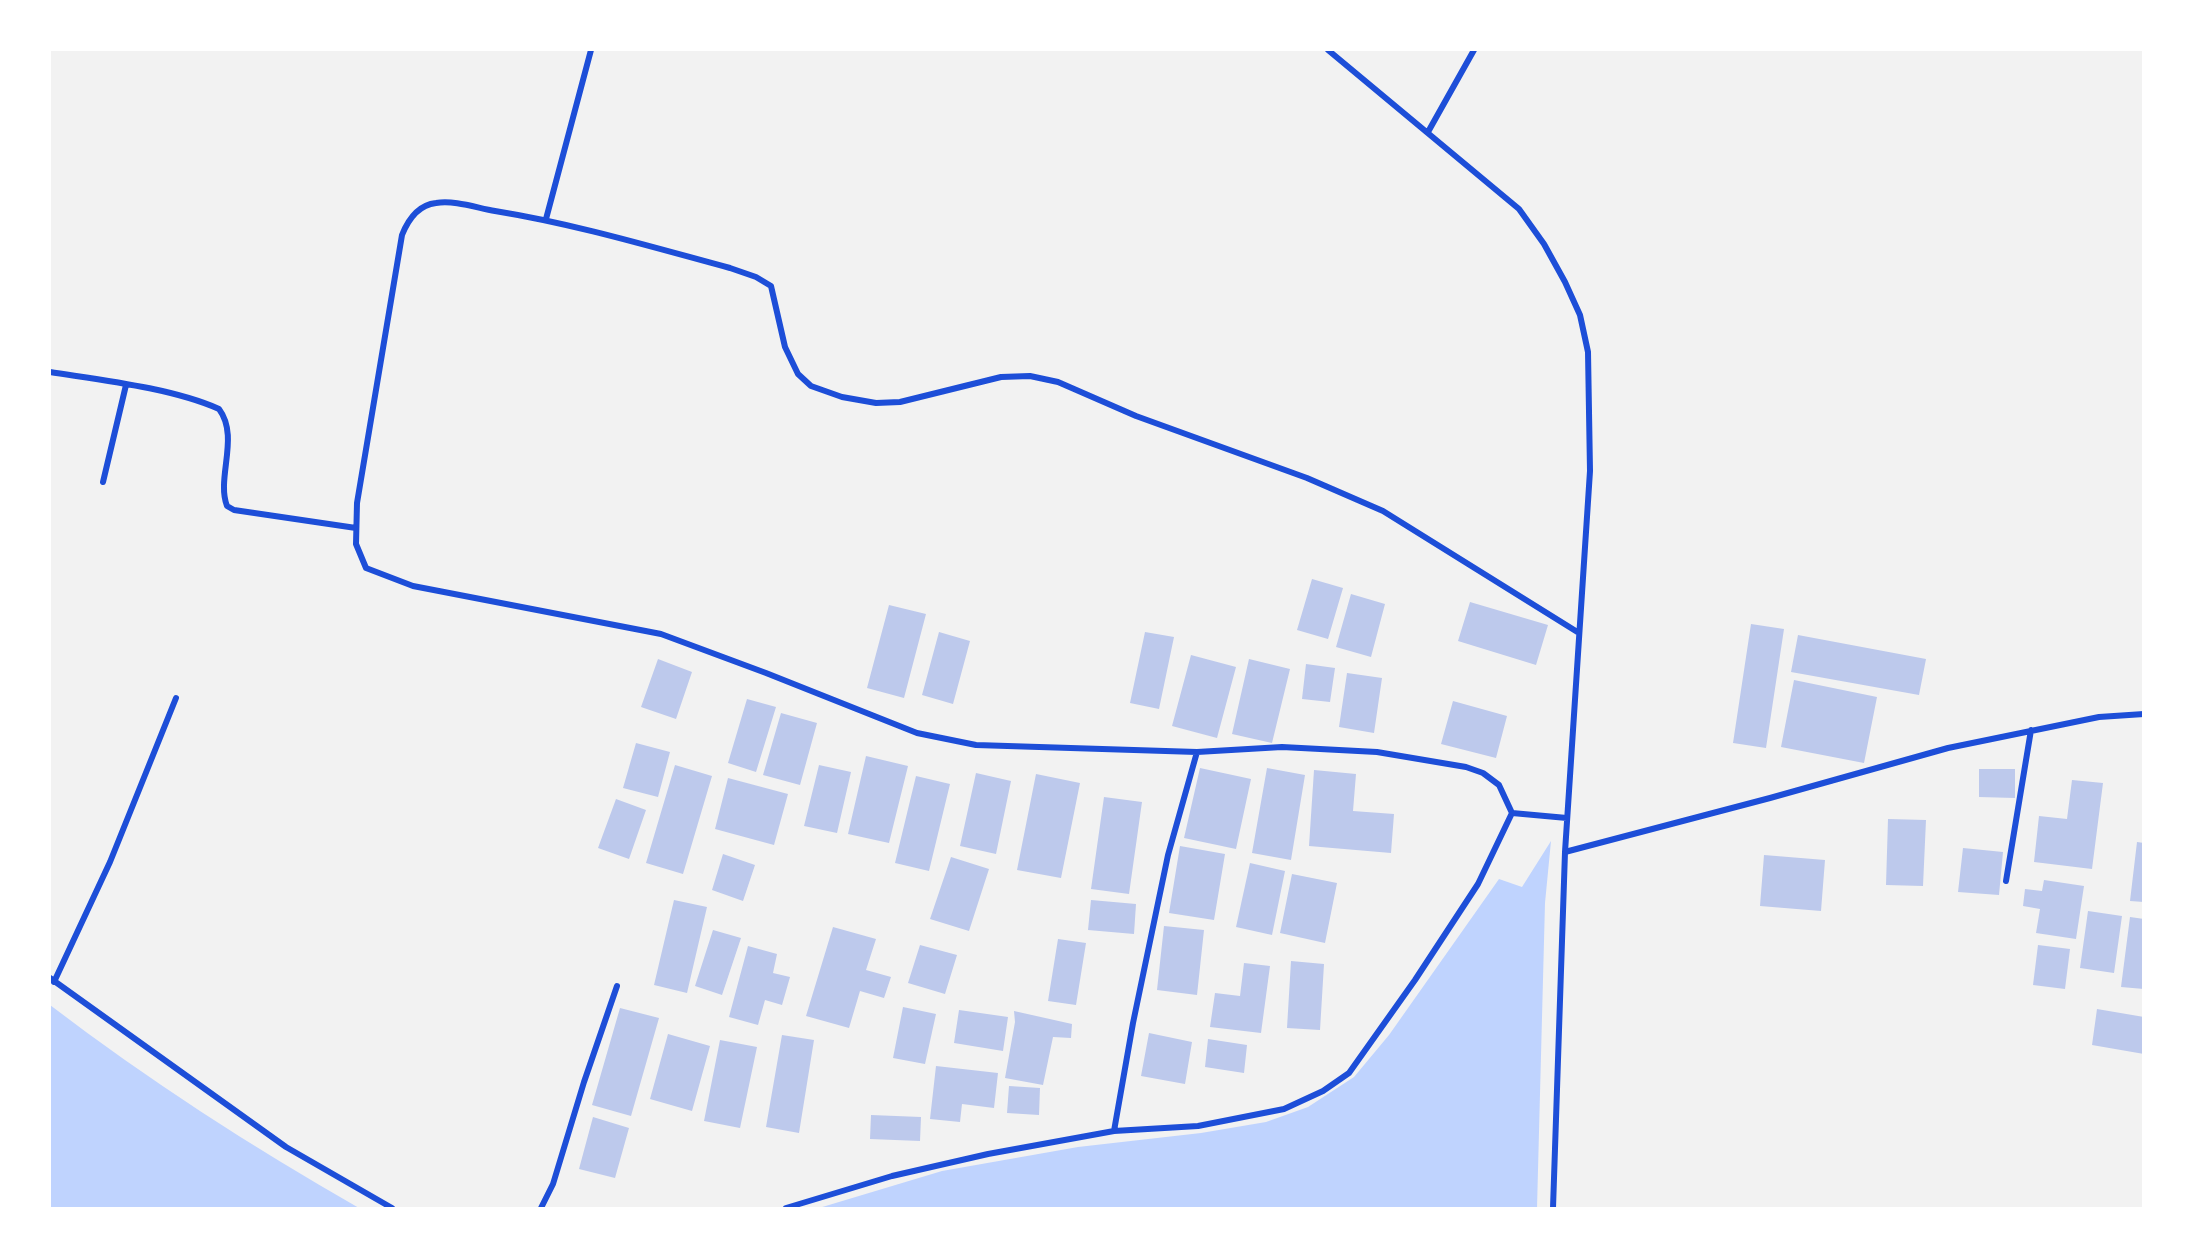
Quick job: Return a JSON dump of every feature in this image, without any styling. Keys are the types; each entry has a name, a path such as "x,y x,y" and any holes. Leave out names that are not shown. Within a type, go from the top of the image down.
{"street":[{"path":"546,219 591,50"},
{"path":"1328,50 1519,209 1544,244 1580,315 1588,352 1590,471 1565,852 1553,1209"},
{"path":"1428,132 1474,50"},
{"path":"1512,813 1498,785 1484,773 1466,767 1377,752 1282,747 1197,752 976,745 917,733 661,634 413,586 366,568 356,544 357,503 402,235 407,221 420,209 436,203 458,204 546,219 756,277 771,286 785,347 798,374 811,386 842,397 876,403 900,402 1001,376 1030,376 1058,382 1136,416 1307,477 1383,511 1579,633"},
{"path":"50,372 192,399 219,409 228,426 224,500 226,506 234,510 356,528"},
{"path":"103,482 126,385"},
{"path":"176,698 110,862 52,980 286,1147 392,1209"},
{"path":"1565,852 1948,748 2099,717 2144,714"},
{"path":"2006,881 2031,730"},
{"path":"1114,1131 1133,1023 1168,855 1197,752"},
{"path":"1512,813 1567,818"},
{"path":"786,1209 892,1176 988,1154 1114,1131 1198,1126 1284,1109 1323,1091 1349,1073 1415,980 1478,884 1512,813"},
{"path":"541,1209 553,1184 584,1082 617,986"}],"water":[{"path":"1551,841 1545,903 1537,1208 819,1208 942,1171 1078,1147 1201,1133 1266,1122 1308,1107 1354,1077 1389,1035 1499,879 1522,887"},
{"path":"50,1005 201,1112 359,1208 50,1208"}],"building":[{"path":"1312,579 1343,588 1328,639 1297,630"},
{"path":"1351,594 1385,604 1371,657 1336,647"},
{"path":"1470,602 1548,625 1536,665 1458,641"},
{"path":"889,605 926,614 904,698 867,688"},
{"path":"1751,624 1784,629 1766,748 1733,743"},
{"path":"939,632 970,641 953,704 922,695"},
{"path":"1145,632 1174,637 1159,709 1130,703"},
{"path":"1798,635 1926,659 1919,695 1791,672"},
{"path":"1191,655 1236,667 1217,738 1172,726"},
{"path":"658,659 692,672 676,719 641,707"},
{"path":"1249,659 1290,669 1272,743 1232,734"},
{"path":"1306,664 1335,668 1330,702 1302,699"},
{"path":"1347,673 1382,678 1374,733 1339,727"},
{"path":"1794,680 1877,697 1864,763 1781,747"},
{"path":"747,699 776,707 756,772 728,763"},
{"path":"1453,701 1507,716 1496,758 1441,744"},
{"path":"781,713 817,723 800,785 763,775"},
{"path":"636,743 670,752 658,797 623,788"},
{"path":"866,756 908,766 889,843 848,834"},
{"path":"675,765 712,776 683,874 646,863"},
{"path":"819,765 851,772 837,833 804,826"},
{"path":"1200,768 1251,779 1236,849 1184,838"},
{"path":"1267,768 1305,775 1291,860 1252,853"},
{"path":"1979,769 2015,769 2015,798 1979,797"},
{"path":"1314,770 1356,774 1353,811 1394,814 1391,853 1309,846"},
{"path":"976,773 1011,781 996,854 960,846"},
{"path":"1036,774 1080,783 1061,878 1017,870"},
{"path":"916,776 950,784 929,871 895,863"},
{"path":"728,778 788,794 774,845 715,829"},
{"path":"2072,780 2103,783 2092,869 2034,862 2039,816 2067,819"},
{"path":"1104,797 1142,802 1129,894 1091,889"},
{"path":"616,799 646,810 629,859 598,848"},
{"path":"1888,819 1926,820 1923,886 1886,885"},
{"path":"2137,842 2144,843 2144,902 2130,901"},
{"path":"1180,846 1225,854 1214,920 1169,913"},
{"path":"1963,848 2003,852 1999,895 1958,892"},
{"path":"723,854 755,865 743,901 712,890"},
{"path":"1764,855 1825,860 1821,911 1760,906"},
{"path":"951,857 989,869 969,931 930,919"},
{"path":"1250,863 1285,871 1272,935 1236,927"},
{"path":"1292,874 1337,883 1325,943 1280,933"},
{"path":"2044,880 2084,886 2076,939 2036,933 2040,909 2023,906 2025,889 2042,891"},
{"path":"674,900 707,907 687,993 654,985"},
{"path":"1091,900 1136,904 1134,934 1088,930"},
{"path":"2088,911 2122,916 2114,973 2080,968"},
{"path":"2130,917 2144,919 2144,989 2121,987"},
{"path":"1164,926 1204,930 1197,995 1157,990"},
{"path":"833,927 876,939 866,970 891,977 884,998 860,991 849,1028 806,1016"},
{"path":"713,930 741,938 722,995 695,986"},
{"path":"1058,939 1086,943 1076,1005 1048,1001"},
{"path":"920,945 957,955 945,994 908,983"},
{"path":"2038,945 2070,949 2065,989 2033,985"},
{"path":"748,946 777,954 773,973 790,977 782,1005 765,1000 758,1025 729,1017"},
{"path":"1291,961 1324,964 1320,1030 1287,1028"},
{"path":"1244,963 1270,966 1261,1033 1210,1027 1215,993 1240,996"},
{"path":"903,1007 936,1014 925,1064 893,1058"},
{"path":"620,1008 659,1018 631,1116 592,1105"},
{"path":"2097,1009 2144,1017 2144,1054 2092,1045"},
{"path":"959,1010 1008,1017 1003,1051 954,1043"},
{"path":"1014,1011 1072,1024 1071,1038 1053,1037 1043,1085 1005,1078 1015,1022"},
{"path":"1149,1033 1192,1042 1185,1084 1141,1076"},
{"path":"668,1034 710,1046 692,1111 650,1099"},
{"path":"782,1035 814,1040 799,1133 766,1127"},
{"path":"1208,1039 1247,1045 1244,1073 1205,1067"},
{"path":"720,1040 757,1047 740,1128 704,1121"},
{"path":"936,1066 998,1073 994,1108 962,1104 960,1122 930,1119"},
{"path":"1009,1086 1040,1088 1039,1115 1007,1113"},
{"path":"871,1115 921,1117 920,1141 870,1139"},
{"path":"593,1117 629,1128 615,1178 579,1169"}]}
